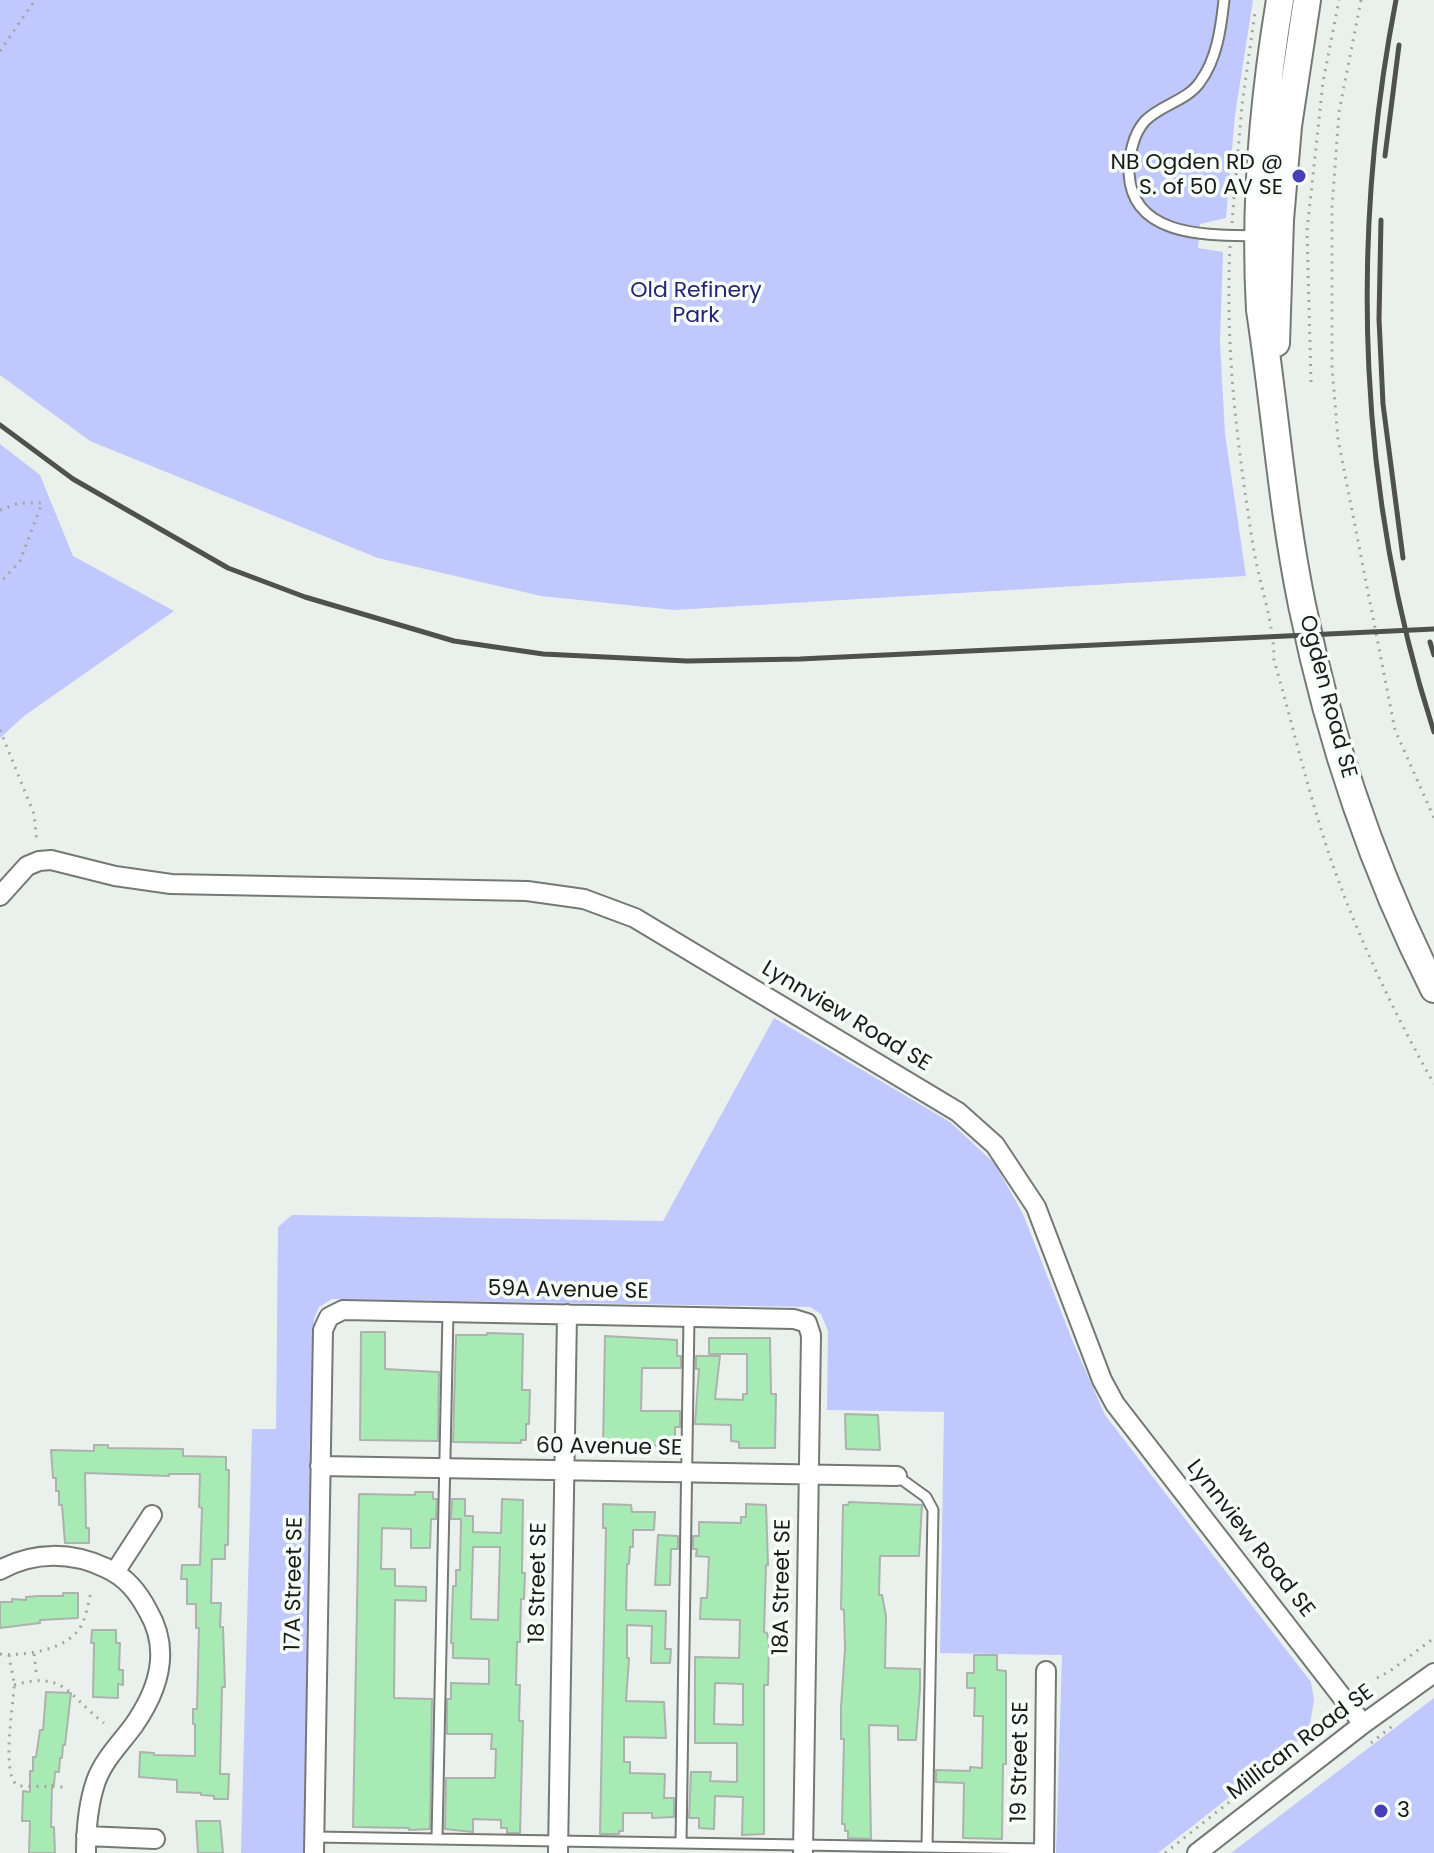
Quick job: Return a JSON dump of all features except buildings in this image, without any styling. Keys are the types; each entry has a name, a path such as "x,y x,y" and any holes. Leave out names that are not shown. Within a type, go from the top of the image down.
{"street":[{"name":"Ogden Road SE","path":"1280,0 1264,115 1272,391 1290,536 1324,699 1375,857 1434,989"},
{"name":"Ogden Road SE","path":"1269,236 1307,0"},
{"name":"Lynnview Road SE","path":"39,861 51,860 115,876 171,884 527,891 584,899 635,918 958,1112 995,1145 1036,1207 1102,1380 1115,1404 1363,1724"},
{"path":"0,896 27,866 39,861"},
{"name":"59A Avenue SE","path":"329,1317 343,1310 794,1319 807,1323"},
{"name":"18 Street SE","path":"558,1847 567,1314"},
{"name":"17A Street SE","path":"314,1845 323,1330 329,1317"},
{"name":"18A Street SE","path":"803,1849 811,1335 807,1323"},
{"name":"60 Avenue SE","path":"320,1466 897,1476"},
{"path":"115,1572 152,1515"},
{"path":"0,1570 33,1558 57,1555 95,1563 115,1572 138,1592 154,1621 161,1669 149,1699 97,1778 88,1806 86,1844 155,1839"},
{"name":"19 Street SE","path":"1044,1851 1046,1671"},
{"name":"Millican Road SE","path":"1197,1853 1434,1673"}],"lane":[{"path":"1224,0 1220,37 1200,83 1144,121 1129,155 1130,185 1139,206 1169,229 1199,234 1269,236"},
{"path":"437,1838 448,1312"},
{"path":"681,1842 689,1317"},
{"path":"897,1476 926,1497 933,1510 927,1847"},
{"path":"314,1845 437,1838 558,1847 681,1842 803,1849 927,1847 1044,1851"}],"path":[{"path":"0,51 35,0"},
{"path":"1311,382 1307,231 1323,82 1339,0"},
{"path":"1361,0 1339,112 1332,208 1332,367 1338,439 1395,730 1434,818"},
{"path":"0,510 19,503 42,503 20,561 0,583"},
{"path":"0,730 34,814 39,861"},
{"path":"0,1654 33,1652 65,1641 77,1632 87,1612 91,1591"},
{"path":"1377,1678 1434,1638"},
{"path":"33,1652 37,1678"},
{"path":"3,1766 14,1685 9,1655"},
{"path":"14,1685 37,1678 72,1691 81,1704 104,1723"},
{"path":"1165,1853 1300,1746 1317,1724"},
{"path":"4,1773 13,1785 66,1787"}],"green space":[{"name":"Old Refinery Park","path":"0,0 1253,0 1235,115 1226,218 1200,224 1198,248 1223,252 1220,342 1225,434 1246,576 674,610 541,596 378,558 90,441 0,375"},
{"path":"0,444 40,475 73,556 174,611 24,716 0,738"},
{"path":"774,1018 950,1122 995,1164 1023,1214 1105,1415 1311,1682 1314,1700 1310,1724 1292,1748 1158,1853 1056,1853 1062,1655 940,1653 944,1412 827,1410 828,1331 821,1314 810,1307 332,1299 319,1307 314,1319 304,1853 241,1853 252,1429 276,1429 278,1227 292,1215 663,1221"},
{"path":"1434,1698 1434,1853 1231,1853"}],"railway":[{"path":"1396,0 1381,91 1371,183 1367,276 1369,369 1376,461 1389,553 1409,643 1434,732"},
{"path":"1385,156 1399,45"},
{"path":"1381,220 1379,319 1383,404 1403,558"},
{"path":"0,425 73,479 228,568 305,597 454,641 543,654 687,661 800,659 1434,629"},
{"path":"1430,642 1434,655"}],"place":[{"name":"NB Ogden RD @ S. of 50 AV SE","path":"1299,176"},
{"name":"3","path":"1381,1811"}]}
